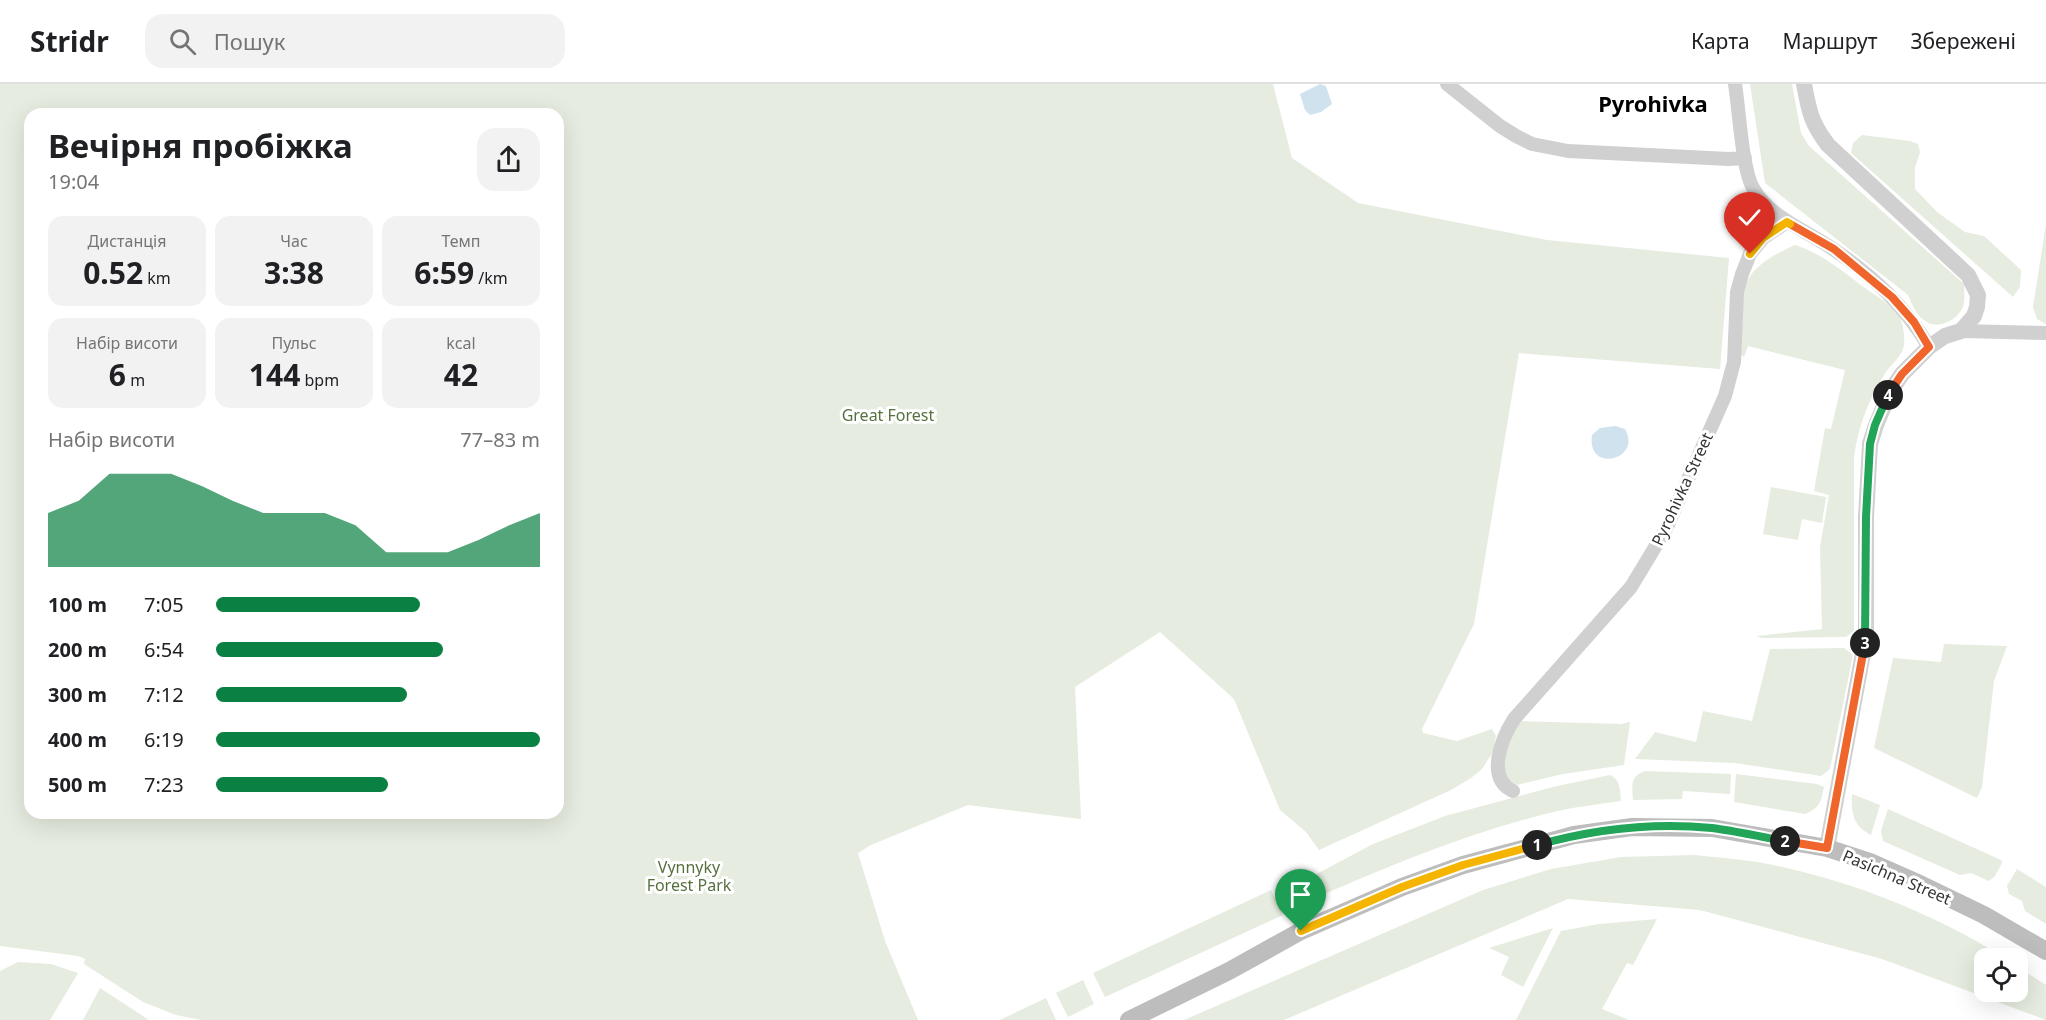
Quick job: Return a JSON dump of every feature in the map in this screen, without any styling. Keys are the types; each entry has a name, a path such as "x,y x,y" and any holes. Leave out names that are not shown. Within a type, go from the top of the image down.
{"main road":[{"name":"Pasichna Street","path":"1129,1020 1229,971 1301,931 1402,887 1463,865 1574,835 1632,827 1701,828 1827,848 1870,862 1922,885 1984,915 2046,951"}],"street":[{"path":"1447,84 1500,126 1532,144 1568,151 1745,158"},
{"path":"1736,84 1745,158 1752,187 1765,204 1787,222 1834,249 1892,297 1914,322 1929,347"},
{"path":"1804,84 1809,114 1828,145 1968,275 1978,295 1977,307 1974,316 1961,331"},
{"name":"Pyrohivka Street","path":"1513,791 1503,783 1498,773 1501,747 1506,731 1514,718 1631,587 1666,529 1725,396 1734,362 1737,292 1742,274 1750,254 1763,238 1787,222"},
{"path":"1827,848 1866,637 1866,517 1870,444 1875,425 1890,392 1913,361 1945,336 1961,331 2046,333"}],"green space":[{"name":"Great Forest","path":"0,84 1273,84 1292,158 1358,203 1547,240 1729,258 1720,369 1519,353 1474,624 1422,729 1423,733 1457,741 1492,729 1496,736 1493,752 1482,769 1451,790 1319,850 1306,832 1280,810 1234,699 1160,632 1075,687 1081,819 968,805 871,845 858,853 885,941 918,1020 201,1020 176,1015 143,1002 84,964 85,959 78,956 0,946"},
{"path":"1750,84 1792,84 1801,133 1809,146 1964,284 1964,303 1955,318 1938,325 1923,320 1908,295 1765,183"},
{"path":"1862,135 1918,144 1920,152 1915,168 1915,189 1937,212 1965,232 1984,236 2021,270 2020,287 2013,297 1851,153 1853,143"},
{"path":"2046,224 2046,324 2037,319 2033,307"},
{"path":"1795,245 1823,258 1884,301 1897,313 1904,331 1903,349 1873,395 1864,414 1856,446 1854,457 1854,631 1846,637 1761,638 1757,636 1822,629 1820,547 1829,495 1814,491 1825,428 1831,429 1845,370 1748,346 1744,357 1736,352 1742,295 1751,275 1767,260"},
{"path":"1771,487 1826,497 1822,523 1802,519 1798,540 1763,534"},
{"path":"1944,644 2007,646 1994,681 1982,787 1977,798 1874,748 1893,658 1941,662"},
{"path":"1844,648 1853,655 1830,769 1821,776 1735,763 1635,759 1655,732 1696,742 1703,711 1752,721 1770,649"},
{"path":"1514,721 1621,724 1630,722 1624,765 1563,774 1517,785 1507,780 1502,767"},
{"path":"1645,771 1731,774 1730,794 1683,791 1682,799 1633,800 1634,779"},
{"path":"1736,774 1817,784 1824,787 1822,797 1814,809 1805,814 1734,802"},
{"path":"1610,775 1618,783 1621,801 1562,810 1464,838 1306,902 1297,899 1293,891 1296,885 1373,844 1445,816 1557,786"},
{"path":"1852,794 1880,805 1871,835 1860,827 1854,818"},
{"path":"1888,809 2001,860 2002,863 1995,876 1989,881 1971,873 1960,875 1883,841 1881,831"},
{"path":"1695,855 1759,862 1799,871 1891,900 1988,948 1974,948 1974,993 1882,959 1700,910 1568,899 1284,1020 1184,1020 1483,890 1551,869 1621,857"},
{"path":"2017,869 2046,887 2046,924 2025,911 2022,901 2009,894 2007,886"},
{"path":"1271,890 1283,915 1105,997 1093,973"},
{"path":"1657,919 1633,965 1627,963 1602,1009 1629,1020 1516,1020 1561,931 1599,924"},
{"path":"1553,928 1523,987 1501,975 1509,957 1489,948"},
{"path":"18,962 51,964 78,973 50,1020 0,1020 0,971"},
{"path":"2028,973 2046,985 2046,1020 1998,1002 2028,1002"},
{"path":"1083,980 1094,1004 1068,1017 1056,993"},
{"path":"100,988 149,1020 83,1020"},
{"path":"1046,998 1056,1020 1000,1020"}],"water":[{"path":"1320,84 1326,86 1332,104 1321,112 1310,115 1305,110 1300,94"},
{"path":"1615,426 1625,429 1629,440 1627,448 1621,455 1613,458 1597,455 1592,447 1592,435 1600,428"}],"district":[{"name":"Pyrohivka","path":"1653,104"}],"route":[{"path":"1301,931 1402,887 1463,865 1574,835 1604,830 1671,826 1712,828 1827,848 1866,637 1866,517 1870,444 1875,425 1890,392 1913,361 1929,347 1914,322 1892,297 1834,249 1787,222 1763,238 1750,254"}],"park label":[{"name":"Vynnyky Forest Park","path":"689,876"}]}
